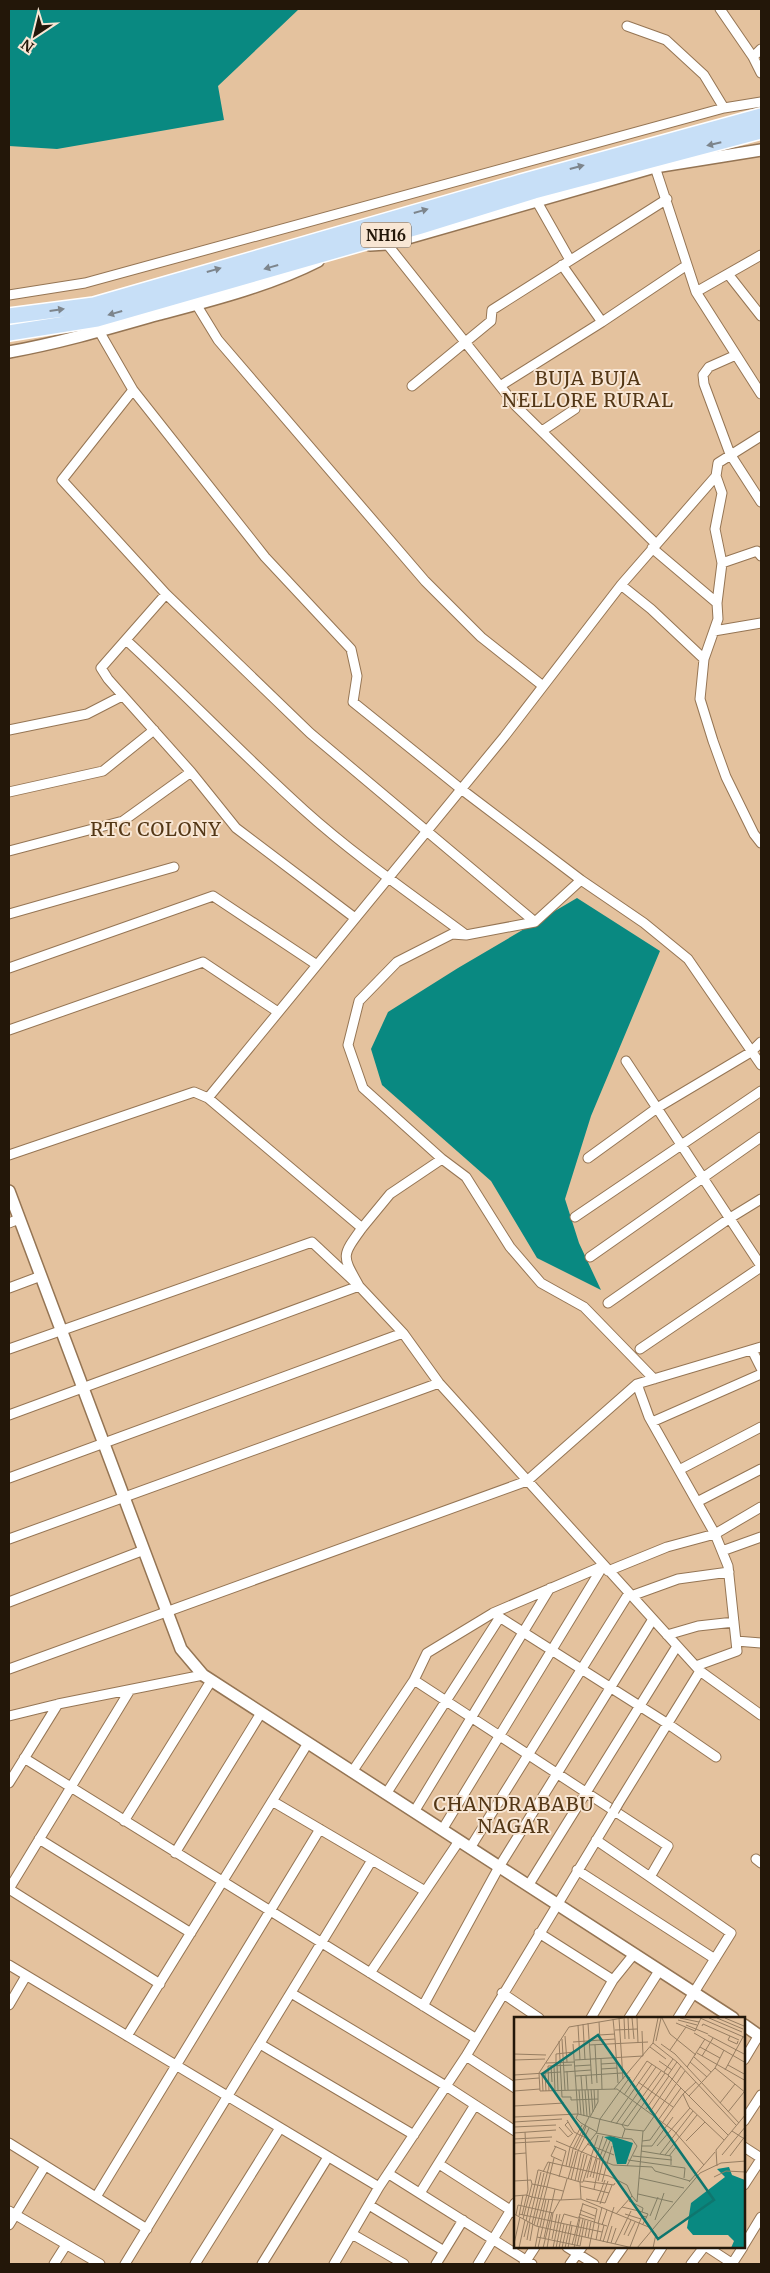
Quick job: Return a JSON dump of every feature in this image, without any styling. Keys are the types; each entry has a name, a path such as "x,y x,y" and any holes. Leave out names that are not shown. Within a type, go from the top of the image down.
{"highway":[{"name":"NH16","path":"9,316 94,305 521,182 761,116"},
{"name":"NH16","path":"9,332 97,319 345,246 421,226 534,191 761,131"}],"street":[{"path":"720,9 761,73"},
{"path":"627,26 666,40 704,75 724,108"},
{"path":"753,58 761,49"},
{"path":"9,295 85,283 366,208 724,108 761,102"},
{"path":"9,352 60,342 196,304 297,272 345,246 386,244 655,167 761,151"},
{"path":"655,167 696,292 761,394"},
{"path":"412,386 491,322 492,310 667,199"},
{"path":"536,200 566,262 602,322"},
{"path":"386,244 516,406 654,546 717,603"},
{"path":"696,292 761,255"},
{"path":"500,386 602,322 686,265"},
{"path":"728,274 761,316"},
{"path":"196,304 218,340 426,581 481,637 544,686"},
{"path":"99,331 133,390 265,557 351,649 357,676 353,702 461,790 581,880 644,923 688,959 761,1065"},
{"path":"736,355 709,367 703,375 704,384 730,454 761,502"},
{"path":"753,383 761,377"},
{"path":"133,390 62,480 166,594 310,733 534,922"},
{"path":"542,431 575,410"},
{"path":"761,436 718,463 716,476 722,493 715,529 722,563 717,603 718,619 704,658 700,699 713,742 746,818 761,843"},
{"path":"208,1098 428,832 544,686 621,585 716,476"},
{"path":"722,563 757,550 761,556"},
{"path":"621,585 651,609 704,658"},
{"path":"166,594 101,668 122,696 191,772 236,828 355,918"},
{"path":"714,631 761,623"},
{"path":"126,640 181,690 304,811 466,935"},
{"path":"9,730 87,714 122,696"},
{"path":"9,792 104,771 154,730"},
{"path":"9,851 123,821 191,772"},
{"path":"9,914 174,867"},
{"path":"581,880 534,922 466,935 452,934 397,962 359,1001 348,1045 363,1088 442,1159 466,1177 510,1247 541,1283 584,1307 654,1379"},
{"path":"9,968 213,896 317,965"},
{"path":"9,1030 203,962 278,1012"},
{"path":"588,1158 657,1108 752,1052 761,1042"},
{"path":"626,1061 761,1267 640,1349"},
{"path":"575,1218 761,1091"},
{"path":"9,1155 194,1092 208,1098 362,1228"},
{"path":"590,1257 761,1137"},
{"path":"359,1286 346,1262 346,1251 390,1194 442,1159"},
{"path":"9,1192 14,1221 40,1276 181,1649 207,1678 730,2017"},
{"path":"608,1303 730,1218 761,1199"},
{"path":"9,1349 312,1242 359,1286 402,1333 439,1383 698,1669 761,1715"},
{"path":"9,1288 40,1276"},
{"path":"9,1415 359,1286"},
{"path":"9,1478 402,1333"},
{"path":"9,1669 528,1481 637,1384 761,1347"},
{"path":"752,1350 761,1368"},
{"path":"652,1422 761,1374"},
{"path":"9,1539 439,1383"},
{"path":"334,2264 379,2187 466,2056 502,1993 668,1724 698,1669 737,1651 729,1572 722,1551 715,1534 652,1422 637,1384"},
{"path":"679,1470 761,1427"},
{"path":"697,1502 761,1469"},
{"path":"352,1772 414,1680 427,1653 550,1588 667,1547 715,1534 761,1507"},
{"path":"722,1551 761,1536"},
{"path":"9,1602 144,1550"},
{"path":"442,1830 552,1650 606,1568"},
{"path":"470,1848 581,1669 630,1595 678,1579 729,1572"},
{"path":"414,1812 550,1588"},
{"path":"496,1615 668,1724 716,1757"},
{"path":"386,1794 446,1701 496,1615"},
{"path":"423,2006 499,1867 653,1619"},
{"path":"667,1635 698,1626 734,1622"},
{"path":"736,1641 761,1643"},
{"path":"528,1886 677,1646"},
{"path":"9,1716 130,1690 207,1678"},
{"path":"124,1821 207,1678"},
{"path":"414,1680 668,1846 650,1877"},
{"path":"130,1690 9,1889 160,1984"},
{"path":"9,1783 58,1704"},
{"path":"175,1853 261,1713"},
{"path":"127,2036 308,1743"},
{"path":"24,1758 475,2038"},
{"path":"272,1801 425,1891"},
{"path":"96,2197 320,1829"},
{"path":"39,1839 191,1933"},
{"path":"596,1840 731,1933 679,2017"},
{"path":"370,1973 459,1841"},
{"path":"125,2264 372,1860"},
{"path":"577,1870 715,1959"},
{"path":"539,1933 614,1980"},
{"path":"592,2017 614,1980 634,1954"},
{"path":"9,1965 379,2187"},
{"path":"631,2017 659,1970"},
{"path":"9,2005 26,1976"},
{"path":"291,1993 446,2086 514,2130"},
{"path":"502,1993 538,2017"},
{"path":"745,2026 760,2036 745,2058"},
{"path":"260,2044 414,2135"},
{"path":"466,2056 514,2087"},
{"path":"745,2120 761,2096"},
{"path":"420,2194 475,2105"},
{"path":"195,2264 280,2128"},
{"path":"9,2143 147,2229"},
{"path":"745,2148 761,2158 745,2183"},
{"path":"262,2264 328,2157"},
{"path":"439,2164 514,2209 478,2264"},
{"path":"9,2225 12,2212 45,2166"},
{"path":"389,2174 528,2263 535,2248"},
{"path":"369,2205 444,2251"},
{"path":"12,2212 100,2264"},
{"path":"745,2243 761,2217"},
{"path":"436,2264 463,2220"},
{"path":"352,2234 404,2264"},
{"path":"54,2264 66,2245"},
{"path":"611,2264 622,2248"},
{"path":"651,2264 661,2248"},
{"path":"691,2264 704,2248"},
{"path":"707,2248 732,2264 742,2248"},
{"path":"570,2264 580,2250 594,2264"}],"water":[{"path":"9,9 299,9 218,86 224,120 57,149 9,146"},
{"path":"577,898 660,951 591,1116 565,1199 579,1243 601,1290 537,1258 491,1181 382,1085 371,1049 388,1012 458,968"}],"district":[{"name":"BUJA BUJA NELLORE RURAL","path":"588,389"},
{"name":"RTC COLONY","path":"156,829"},
{"name":"CHANDRABABU NAGAR","path":"514,1815"}]}
